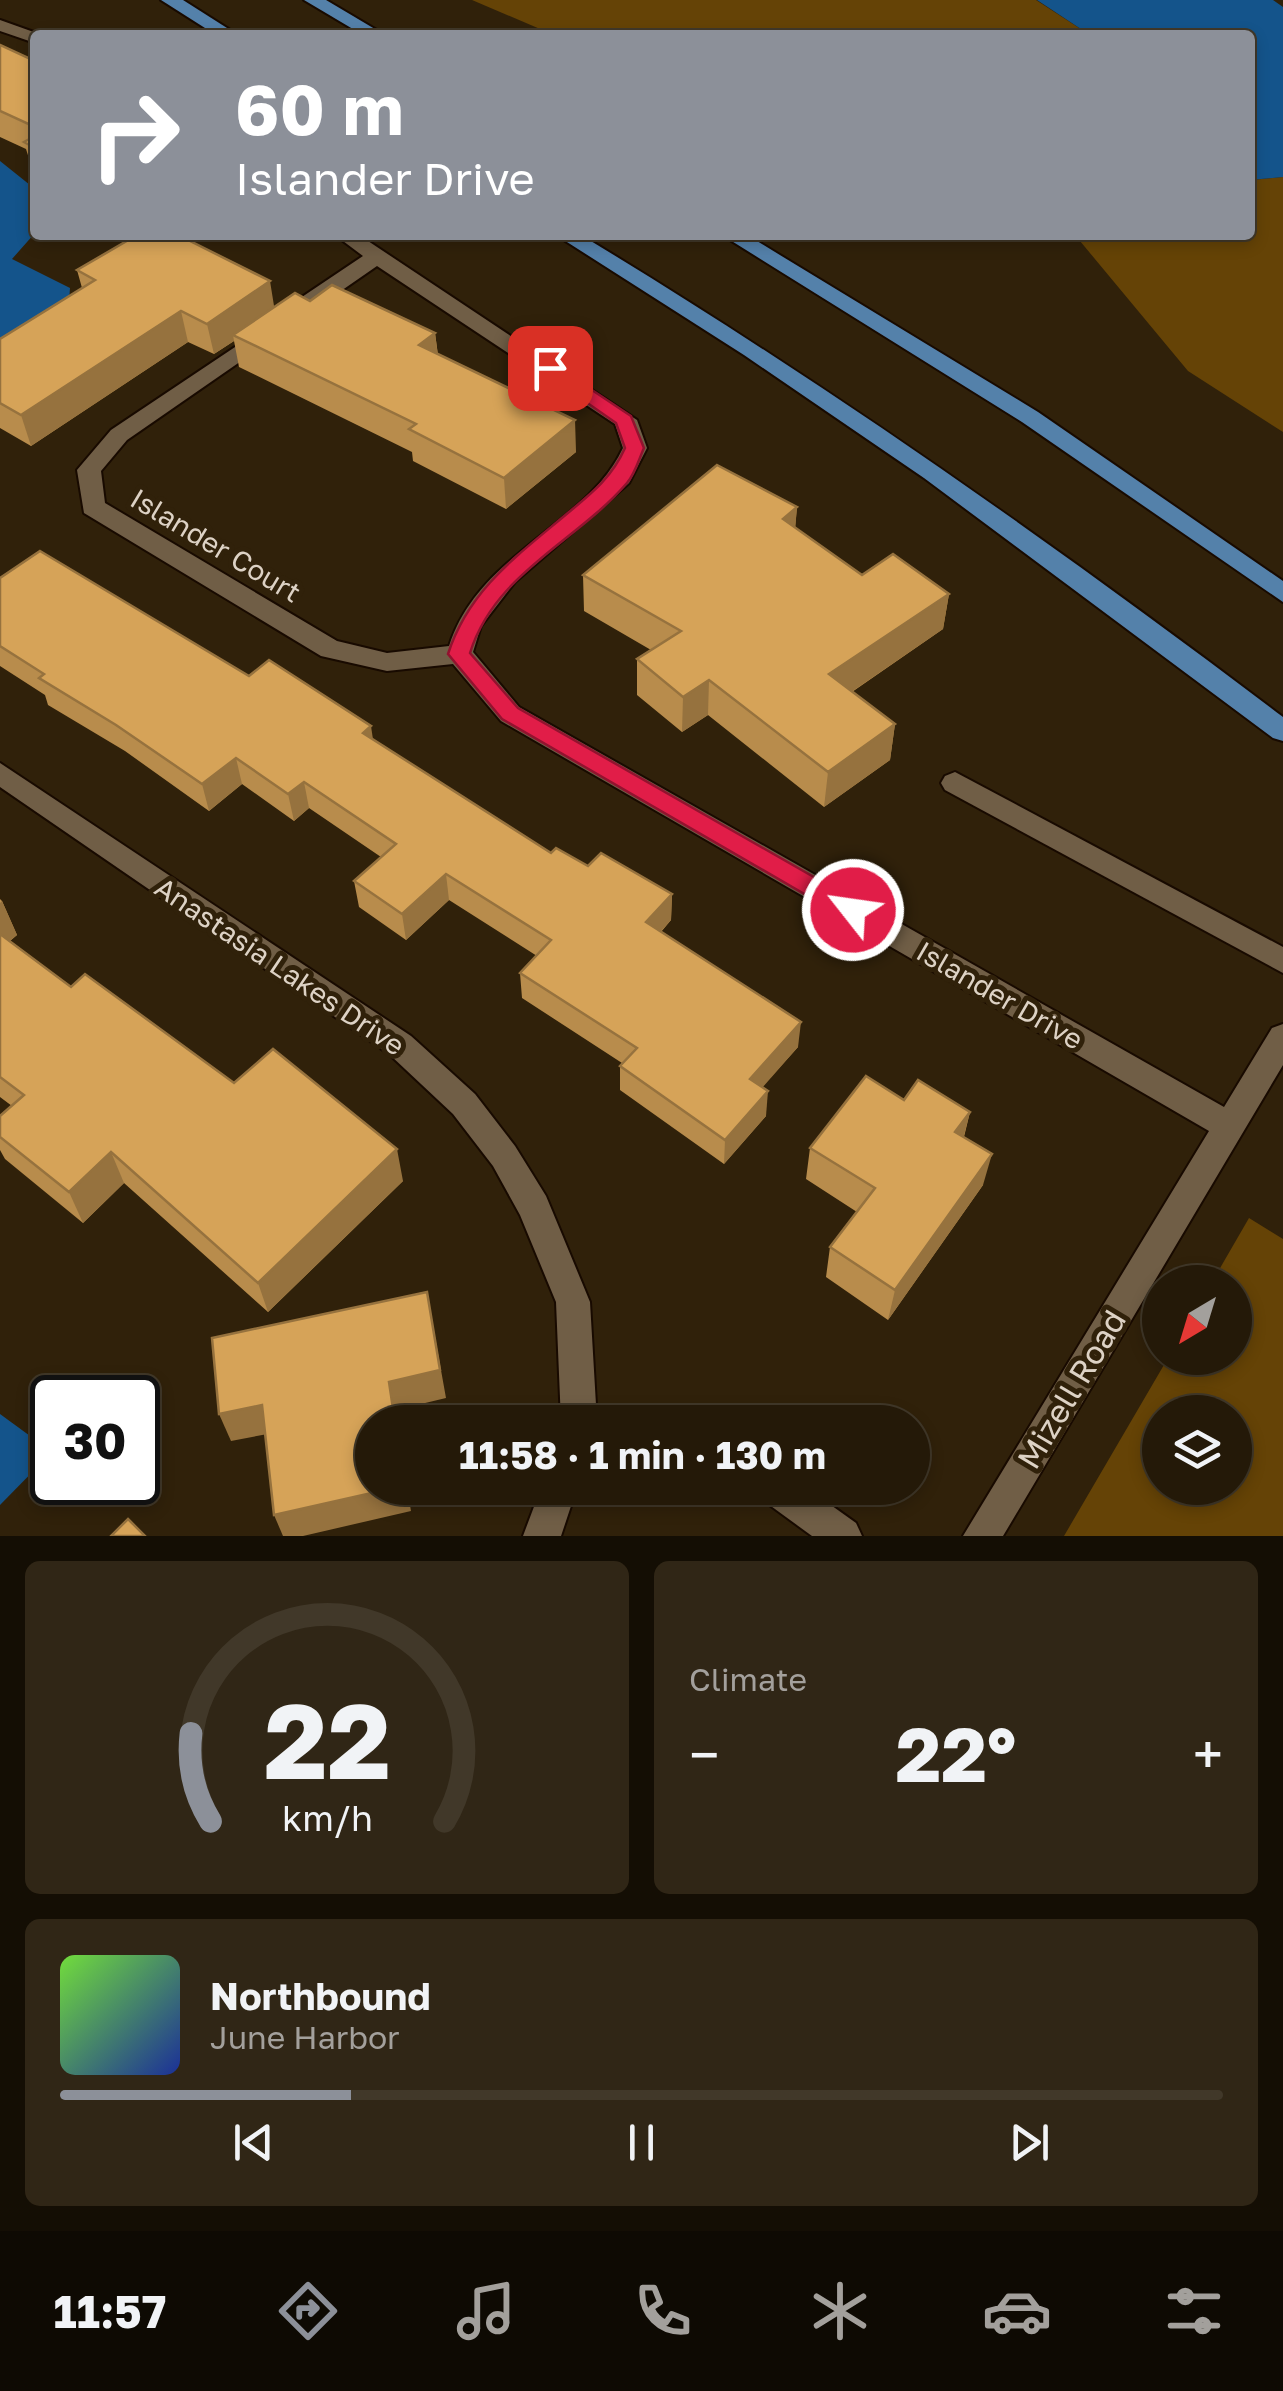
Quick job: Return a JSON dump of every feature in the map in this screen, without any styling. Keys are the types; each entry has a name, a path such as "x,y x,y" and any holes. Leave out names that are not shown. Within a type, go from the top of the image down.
{"main road":[{"path":"170,0 221,30"},
{"path":"313,0 367,30"},
{"path":"574,240 770,360 960,489 1283,732"},
{"path":"740,240 1030,417 1283,592"}],"street":[{"path":"353,240 624,420 635,448 621,478 506,576 469,622 459,654"},
{"name":"Islander Court","path":"377,256 120,435 89,470 93,506 330,649 388,662 459,654"},
{"name":"Islander Drive","path":"459,654 510,714 1230,1127"},
{"name":"Anastasia Lakes Drive","path":"0,774 400,1045 464,1104 504,1156 534,1206 573,1302 578,1405"},
{"path":"955,783 1283,961"},
{"name":"Mizell Road","path":"982,1536 1283,1037"},
{"path":"542,1536 553,1505"},
{"path":"801,1505 843,1536"}],"shaded area":[{"path":"472,0 1036,0 1082,30 542,30"},
{"path":"1283,177 1283,432 1188,371 1079,240 1255,240 1255,180"},
{"path":"1249,1218 1283,1239 1283,1536 1064,1536 1142,1402 1142,1505 1252,1505 1252,1395 1146,1395 1158,1375 1252,1375 1252,1265 1222,1265"}],"water":[{"path":"1037,0 1273,0 1283,7 1283,177 1255,180 1255,30 1082,30"},
{"path":"0,161 30,185 30,239 12,259 70,288 68,314 0,359"},
{"path":"0,1414 30,1436 30,1474 0,1505"}],"building":[{"path":"0,45 30,59 30,125 0,111"},
{"path":"128,240 188,240 270,281 207,324 181,311 21,415 0,403 0,339 95,280 77,270"},
{"path":"332,285 435,333 419,345 575,420 504,478 409,429 416,424 233,335 295,293 310,301"},
{"path":"717,465 797,507 783,519 862,575 893,554 949,594 829,674 895,724 828,772 709,680 683,697 637,659 681,631 583,575"},
{"path":"40,551 249,676 269,660 371,726 363,733 551,853 556,848 588,866 601,853 672,894 646,922 801,1022 750,1079 768,1091 725,1140 620,1066 637,1048 520,973 551,940 446,874 402,914 354,881 396,844 304,782 288,794 236,758 202,784 39,678 44,674 0,646 0,578"},
{"path":"0,934 71,987 85,974 234,1083 273,1049 397,1149 258,1283 111,1152 69,1192 0,1137 0,1116 24,1095 0,1077"},
{"path":"866,1076 904,1100 918,1080 970,1112 955,1132 992,1154 895,1290 830,1247 875,1188 810,1148"},
{"path":"427,1292 440,1370 389,1382 392,1405 355,1405 355,1497 274,1515 262,1405 219,1414 212,1338"},
{"path":"128,1519 145,1536 111,1536"}],"route":[{"path":"550,368 624,420 635,448 621,478 506,576 469,622 459,654 510,714 853,910"}]}
